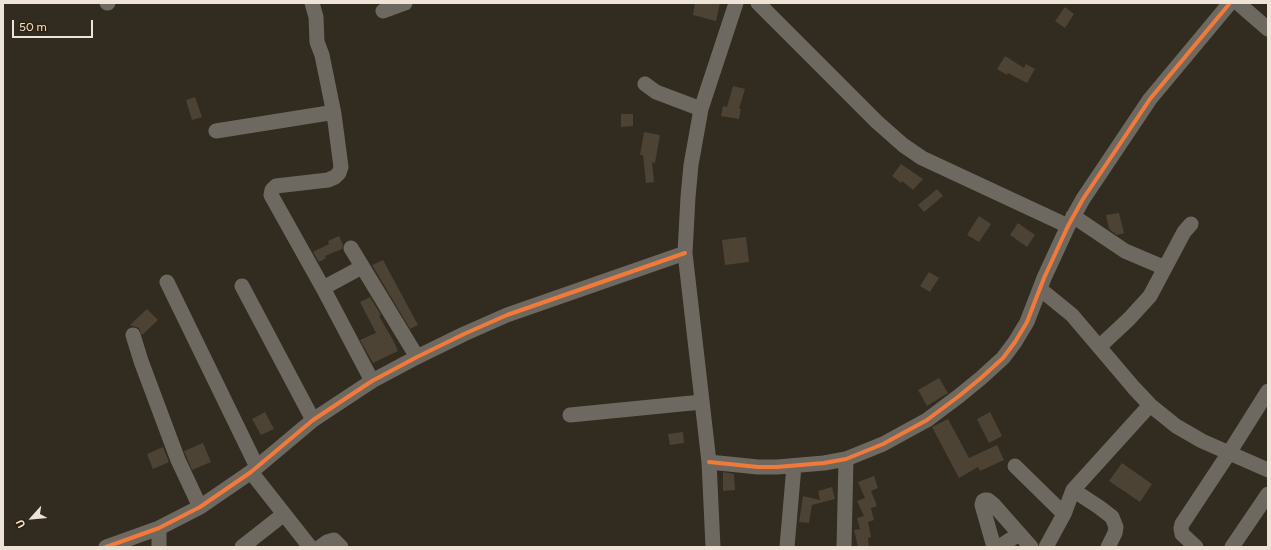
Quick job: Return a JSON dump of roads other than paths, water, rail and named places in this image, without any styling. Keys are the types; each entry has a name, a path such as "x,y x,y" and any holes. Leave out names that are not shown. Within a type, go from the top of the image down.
{"street":[{"path":"312,3 316,17 317,42 322,55 334,114 341,167 339,173 335,177 328,180 276,186 271,192 372,381"},
{"path":"383,11 405,3"},
{"path":"714,547 709,462 685,253 688,189 701,109 736,3"},
{"path":"758,3 877,122 903,145 922,158 1071,221 1125,251 1165,268"},
{"path":"709,462 758,467 794,466 846,459 884,444 927,420 981,378 1003,358 1027,322 1040,289 1071,221 1083,199 1150,99 1230,3"},
{"path":"1238,3 1268,29"},
{"path":"645,84 656,92 701,109"},
{"path":"216,131 329,113 334,114"},
{"path":"1099,347 1130,319 1150,296 1184,232 1191,224"},
{"path":"351,248 417,357"},
{"path":"106,547 159,528 200,507 254,470 313,420 372,381 417,357 507,315 685,253"},
{"path":"323,288 362,267"},
{"path":"167,282 254,470 284,514 310,547"},
{"path":"242,286 313,420"},
{"path":"1040,289 1072,315 1134,388 1150,405 1176,426 1202,440 1268,470"},
{"path":"133,335 141,361 178,460 200,507"},
{"path":"1196,547 1182,534 1180,528 1268,391"},
{"path":"570,415 702,402"},
{"path":"1046,547 1064,514 1073,490 1150,405"},
{"path":"844,547 846,459"},
{"path":"787,547 794,466"},
{"path":"1016,466 1064,514"},
{"path":"1073,490 1112,517 1116,527 1115,533 1108,547"},
{"path":"1232,547 1268,494"},
{"path":"994,547 982,505 983,501 988,500 1031,547"},
{"path":"242,547 284,514"},
{"path":"159,528 159,547"},
{"path":"999,547 1019,534"},
{"path":"320,547 327,542 334,540 341,547"}]}
